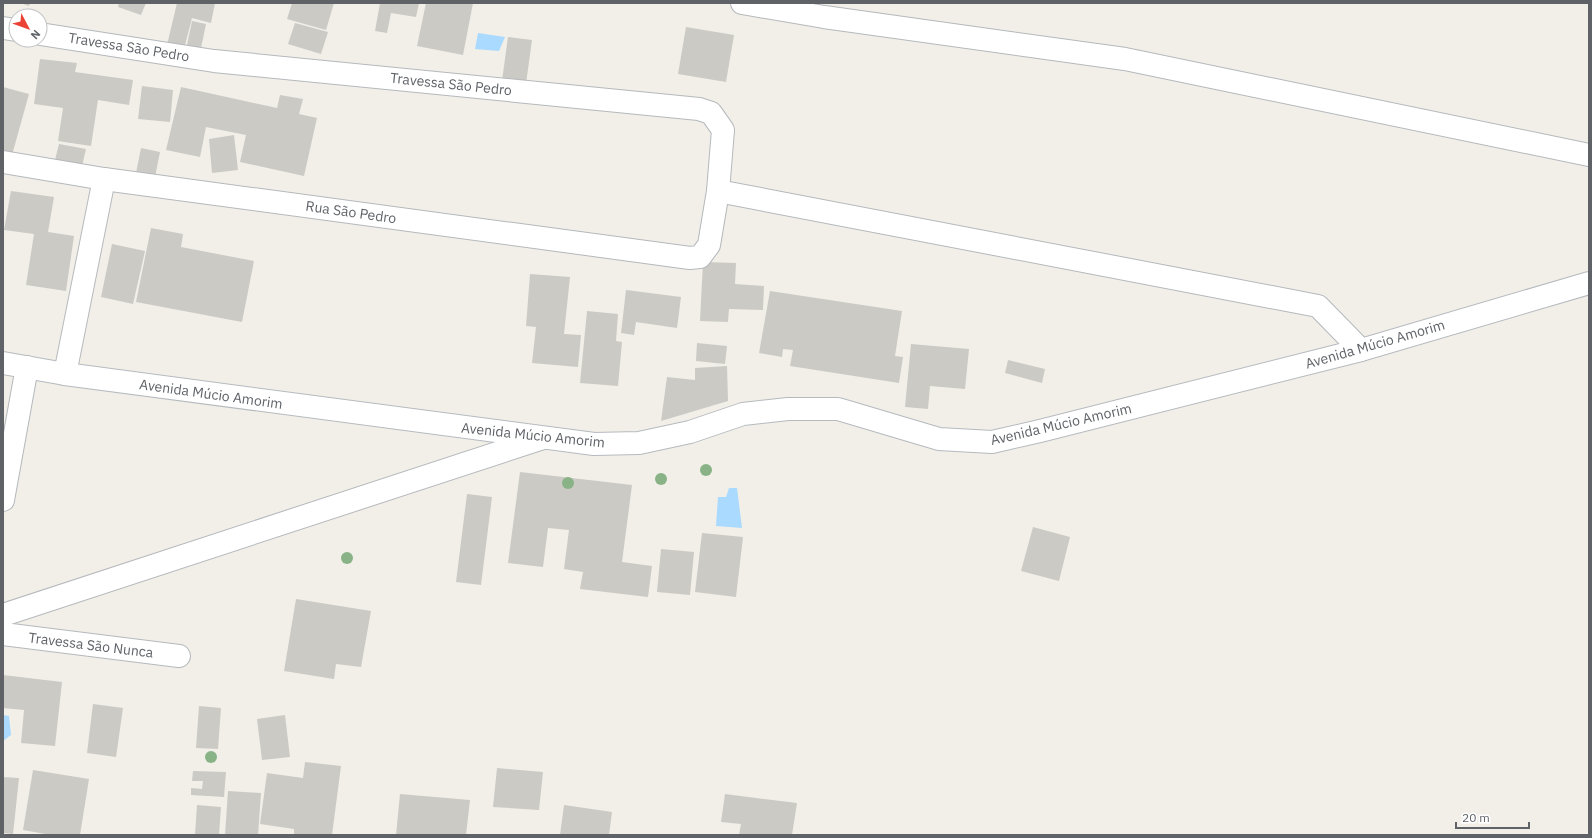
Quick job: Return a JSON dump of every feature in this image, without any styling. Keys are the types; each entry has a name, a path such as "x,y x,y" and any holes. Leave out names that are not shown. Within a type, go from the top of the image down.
{"street":[{"path":"742,3 824,17 1126,59 1589,155"},
{"name":"Travessa São Pedro","path":"48,35 214,60 699,109 711,113 723,130 718,191 709,245 700,257"},
{"name":"Rua São Pedro","path":"3,162 104,179 682,257 700,257"},
{"path":"65,374 104,179"},
{"path":"718,191 1318,306 1361,350"},
{"name":"Avenida Múcio Amorim","path":"3,363 65,374 594,444 639,443 690,432 743,414 788,408 838,409 939,439 992,442 1048,430 1361,350 1589,283"},
{"path":"3,500 28,368"},
{"path":"3,615 543,438"},
{"name":"Travessa São Nunca","path":"3,634 179,656"}],"water":[{"path":"478,33 505,37 499,51 475,49"},
{"path":"729,488 737,488 742,528 716,526 718,497 726,497"},
{"path":"3,715 9,716 11,735 3,741"}],"building":[{"path":"20,3 30,3 29,6"},
{"path":"119,3 146,3 141,15 118,7"},
{"path":"177,3 215,3 211,23 192,18 184,49 167,45"},
{"path":"292,3 334,3 326,30 287,19"},
{"path":"380,3 419,3 416,17 391,13 387,33 375,31"},
{"path":"426,3 473,3 463,55 417,46"},
{"path":"192,21 206,24 200,53 186,50"},
{"path":"295,23 328,32 321,54 288,44"},
{"path":"686,27 734,35 726,82 678,74"},
{"path":"508,37 532,40 525,91 501,88"},
{"path":"40,59 77,63 75,72 133,80 129,105 98,100 91,146 58,141 63,108 34,104"},
{"path":"142,86 173,90 170,122 138,119"},
{"path":"3,87 29,94 12,155 3,152"},
{"path":"181,87 277,108 280,95 303,99 299,114 317,118 304,176 240,162 246,135 206,127 200,157 166,150"},
{"path":"234,135 238,170 212,173 209,139"},
{"path":"59,144 86,149 82,166 55,160"},
{"path":"141,148 160,152 155,177 136,173"},
{"path":"11,191 54,197 48,232 74,236 66,291 26,285 34,234 4,230"},
{"path":"151,228 183,234 181,247 254,261 242,322 136,302"},
{"path":"112,244 145,251 133,304 101,297"},
{"path":"703,262 736,263 735,284 764,286 763,310 729,309 728,322 700,321"},
{"path":"530,274 570,277 564,334 581,335 578,367 532,363 536,327 526,326"},
{"path":"626,290 681,297 677,328 636,322 634,335 621,333"},
{"path":"770,291 902,311 895,356 903,357 899,383 790,366 793,350 783,349 782,357 759,353"},
{"path":"587,311 618,314 616,341 622,342 618,386 580,383"},
{"path":"697,343 727,346 725,364 696,361"},
{"path":"911,344 969,349 965,389 930,386 928,409 905,407"},
{"path":"1008,360 1045,369 1042,383 1005,373"},
{"path":"727,366 728,401 661,421 667,377 695,380 695,368"},
{"path":"520,472 632,485 622,562 652,566 648,597 580,589 583,572 564,569 569,530 548,528 543,567 508,563"},
{"path":"467,494 492,497 481,585 456,582"},
{"path":"1033,527 1070,537 1059,581 1021,571"},
{"path":"702,533 743,537 736,597 695,592"},
{"path":"661,549 694,552 690,595 657,592"},
{"path":"296,599 371,611 361,667 336,664 334,679 284,671"},
{"path":"3,675 62,682 55,746 21,743 24,710 3,708"},
{"path":"93,704 123,708 116,757 87,753"},
{"path":"199,706 221,708 218,749 196,748"},
{"path":"285,715 290,757 262,760 257,719"},
{"path":"305,762 341,766 332,835 294,835 294,829 260,824 267,773 303,778"},
{"path":"497,768 543,772 539,810 493,807"},
{"path":"33,770 89,779 80,835 51,835 23,830"},
{"path":"193,771 226,772 224,797 191,795 191,788 202,789 203,781 192,781"},
{"path":"3,777 19,778 13,834 3,833"},
{"path":"228,791 261,793 258,835 225,835"},
{"path":"400,794 470,800 466,835 396,835"},
{"path":"725,794 797,803 792,835 739,835 741,824 721,822"},
{"path":"197,805 221,807 219,835 195,835"},
{"path":"564,805 612,812 609,835 560,835"}]}
